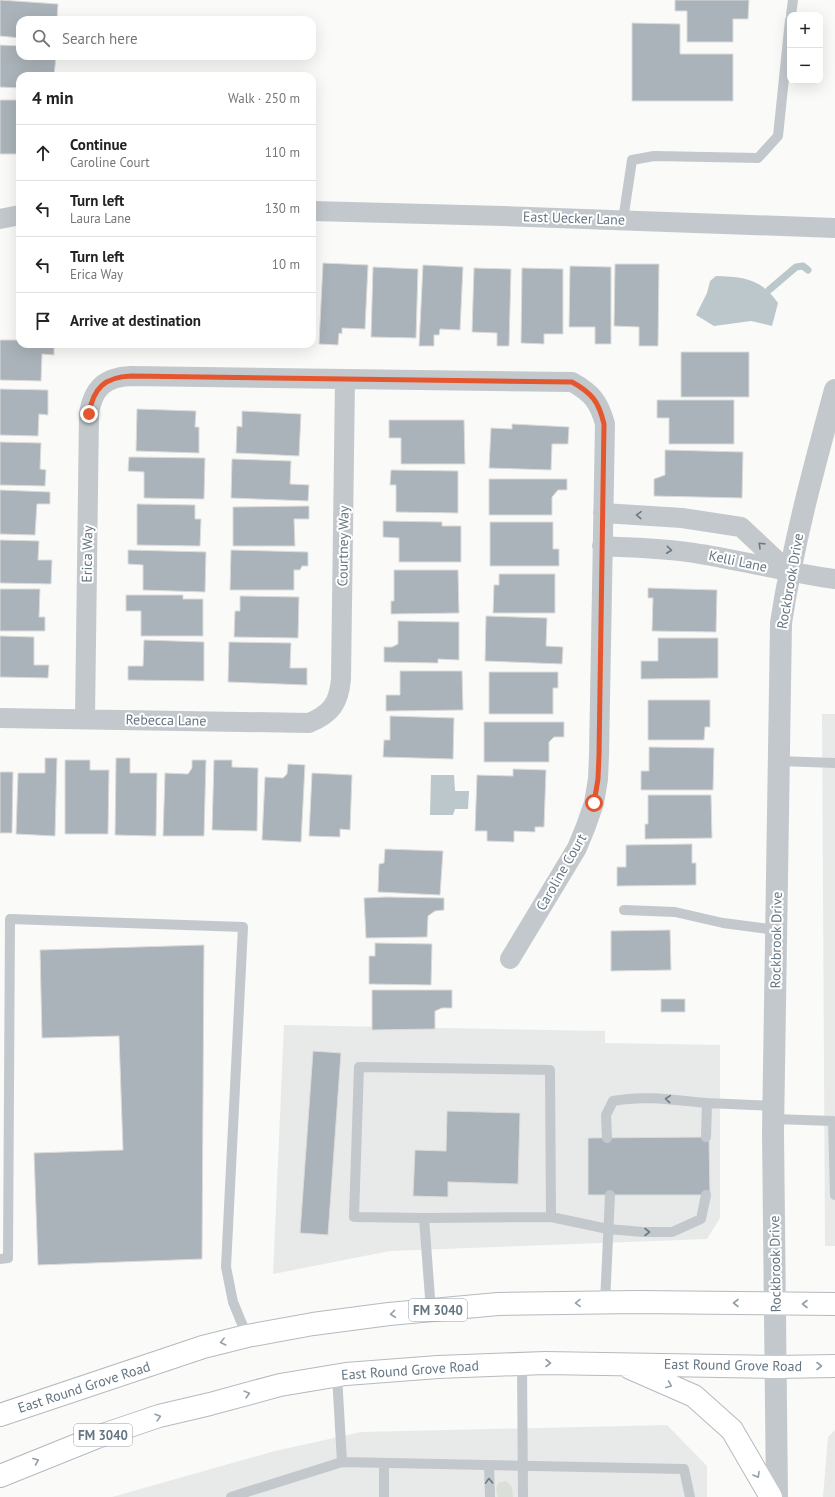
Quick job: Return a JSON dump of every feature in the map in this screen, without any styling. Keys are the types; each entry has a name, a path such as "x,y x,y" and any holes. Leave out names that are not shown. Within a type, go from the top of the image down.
{"main road":[{"name":"East Round Grove Road","path":"0,1415 203,1347 246,1336 313,1324 389,1314 498,1304 835,1304"},
{"name":"East Round Grove Road","path":"0,1476 97,1437 159,1416 280,1385 337,1375 438,1367 522,1363 776,1367 835,1366"},
{"path":"620,1364 694,1396 732,1430 771,1497"}],"street":[{"name":"East Uecker Lane","path":"316,211 835,228"},
{"path":"0,219 16,216"},
{"name":"Erica Way","path":"85,719 89,414 91,401 98,390 107,382 118,376 345,378"},
{"name":"Caroline Court","path":"345,378 572,382 584,389 594,398 601,411 604,424 598,779 594,803 577,848 510,959"},
{"name":"Courtney Way","path":"329,712 336,702 340,691 341,679 345,378"},
{"name":"Rockbrook Drive","path":"777,1497 774,1112 781,623 789,572 809,486 835,390"},
{"name":"Kelli Lane","path":"603,513 682,518 741,526 789,572"},
{"name":"Kelli Lane","path":"602,546 698,553 789,572"},
{"path":"789,572 835,579"},
{"name":"Rebecca Lane","path":"0,718 309,722 320,718 329,712"}],"lane":[{"path":"791,12 793,0"},
{"path":"623,220 632,160 654,156 758,158 778,136 787,48"},
{"path":"779,761 835,763"},
{"path":"624,910 676,912 723,923 776,930"},
{"path":"0,1259 8,1258 10,919 243,927 226,1267 233,1302 246,1336"},
{"path":"551,1217 550,1070 359,1067 354,1217 551,1217 608,1229 643,1232 672,1232 701,1219 706,1195"},
{"path":"607,1138 606,1115 613,1101 630,1098 660,1098 707,1103 834,1121 835,1195"},
{"path":"706,1137 707,1103"},
{"path":"605,1303 610,1195"},
{"path":"424,1218 431,1310"},
{"path":"522,1363 523,1497"},
{"path":"337,1375 342,1462"},
{"path":"231,1497 342,1462 684,1469 690,1497"},
{"path":"384,1463 384,1497"},
{"path":"489,1465 490,1497"}],"shaded area":[{"path":"716,276 743,278 751,280 765,288 778,303 772,326 751,321 714,326 696,315 707,293 710,281"},
{"path":"822,714 835,714 835,1246 825,1246"},
{"path":"431,775 454,775 455,791 469,791 468,809 455,809 453,815 430,815"},
{"path":"284,1025 605,1031 605,1043 720,1045 720,1218 707,1239 390,1251 273,1274"},
{"path":"667,1425 707,1466 707,1497 112,1497 275,1451 361,1432"},
{"path":"835,1430 835,1497 823,1497 828,1437"},
{"path":"506,1481 512,1487 513,1497 498,1497 496,1489 498,1483"}],"building":[{"path":"0,0 58,4 57,16 16,16 16,38 0,36"},
{"path":"675,0 749,0 748,19 733,19 733,42 687,42 687,11 675,11"},
{"path":"632,23 680,24 680,54 733,54 733,101 632,101"},
{"path":"0,45 16,46 16,60 56,60 54,72 16,72 16,88 0,87"},
{"path":"0,100 16,100 16,154 0,154"},
{"path":"323,263 368,265 365,329 342,328 342,334 339,333 338,345 319,344"},
{"path":"615,264 659,264 658,346 639,346 639,327 614,326"},
{"path":"423,265 463,267 460,330 440,329 439,335 434,335 434,346 419,346"},
{"path":"570,266 611,267 611,344 595,344 595,327 569,327"},
{"path":"373,267 418,269 416,338 371,337"},
{"path":"474,268 511,269 509,346 497,346 497,333 472,332"},
{"path":"522,268 563,269 563,334 544,334 544,344 521,343"},
{"path":"0,340 16,340 16,348 54,348 54,355 42,354 41,381 0,380"},
{"path":"681,352 749,352 749,397 681,397"},
{"path":"0,389 48,390 48,415 39,414 38,436 0,435"},
{"path":"657,400 734,400 734,444 669,444 669,418 657,418"},
{"path":"137,409 196,411 195,427 199,427 199,453 136,451"},
{"path":"242,411 301,414 299,456 236,453 237,426 242,427"},
{"path":"389,420 464,420 465,464 401,464 401,438 389,438"},
{"path":"512,424 569,427 568,444 552,444 551,470 489,468 491,428 512,429"},
{"path":"0,442 41,443 40,469 46,470 45,486 0,485"},
{"path":"665,450 743,452 742,498 654,496 654,479 665,475"},
{"path":"129,457 205,458 204,499 144,498 144,472 128,471"},
{"path":"232,459 291,461 290,484 309,485 308,501 231,498"},
{"path":"391,470 458,471 458,513 396,512 396,485 390,485"},
{"path":"489,479 567,479 567,490 558,490 552,497 552,515 489,515"},
{"path":"0,490 50,492 50,504 37,504 35,535 0,534"},
{"path":"137,504 195,505 195,519 201,519 200,546 137,545"},
{"path":"309,506 309,519 294,519 295,546 233,546 233,507"},
{"path":"383,521 442,522 442,526 461,526 461,562 399,562 399,538 383,537"},
{"path":"490,522 553,522 553,549 559,549 559,566 490,566"},
{"path":"0,540 39,541 38,560 52,560 51,584 0,583"},
{"path":"128,550 206,552 205,592 143,590 143,565 128,564"},
{"path":"231,550 308,552 308,566 302,566 300,570 294,570 294,590 230,590"},
{"path":"394,570 458,570 459,613 391,614 391,601 394,601"},
{"path":"499,574 555,574 555,613 493,613 494,585 499,585"},
{"path":"648,588 717,590 716,632 652,631 653,598 648,598"},
{"path":"0,589 40,589 39,617 45,617 45,631 0,631"},
{"path":"126,595 183,595 183,599 203,599 203,636 141,636 141,611 126,611"},
{"path":"240,596 299,597 298,638 234,637 235,611 240,611"},
{"path":"486,616 547,618 546,646 563,647 562,664 485,661"},
{"path":"398,621 459,622 459,660 438,659 438,663 384,662 384,647 392,647 398,644"},
{"path":"0,636 34,637 34,665 49,665 48,678 0,677"},
{"path":"658,638 718,638 718,678 641,679 641,661 658,661"},
{"path":"144,640 204,642 204,681 128,680 128,666 143,666"},
{"path":"229,642 291,643 290,668 307,668 307,685 228,682"},
{"path":"400,671 462,671 463,710 386,711 386,695 400,695"},
{"path":"489,672 558,672 558,688 553,688 553,714 489,714"},
{"path":"648,700 710,700 710,727 705,727 704,740 648,740"},
{"path":"390,716 454,718 453,759 383,757 384,740 390,740"},
{"path":"484,722 564,722 564,737 554,737 549,742 549,762 484,762"},
{"path":"649,747 714,748 713,790 641,790 641,771 649,771"},
{"path":"45,758 57,758 55,836 16,834 18,773 45,773"},
{"path":"116,758 130,758 130,773 157,773 156,836 115,835"},
{"path":"65,760 90,760 90,770 109,770 108,834 65,834"},
{"path":"192,760 206,760 204,836 163,836 165,773 188,774 192,768"},
{"path":"214,760 232,760 232,767 258,768 257,831 212,830"},
{"path":"288,764 305,765 301,842 262,840 265,777 283,778 287,774"},
{"path":"513,769 546,770 544,827 535,827 535,832 514,831 514,842 487,841 487,831 475,831 477,775 513,776"},
{"path":"0,772 13,772 12,833 0,833"},
{"path":"312,773 352,775 350,830 340,829 340,837 309,836"},
{"path":"648,795 711,795 712,838 645,839 645,824 648,824"},
{"path":"692,844 692,863 696,863 696,885 617,886 617,867 626,867 626,845"},
{"path":"385,849 443,851 440,895 378,892 379,864 384,863"},
{"path":"364,898 444,898 444,910 435,911 428,916 427,937 366,938"},
{"path":"670,930 671,970 611,971 611,931"},
{"path":"375,943 432,944 431,985 369,984 369,956 375,956"},
{"path":"204,945 202,1259 38,1265 34,1153 123,1150 119,1036 42,1038 40,950"},
{"path":"372,990 452,990 452,1008 442,1008 435,1011 435,1029 372,1030"},
{"path":"661,999 685,999 685,1012 661,1012"},
{"path":"313,1051 341,1053 328,1235 300,1233"},
{"path":"447,1111 520,1113 518,1184 448,1182 448,1197 413,1196 415,1150 446,1151"},
{"path":"709,1137 710,1195 588,1195 588,1138"}],"waterway":[{"path":"769,290 796,267 803,266 808,270"}],"route":[{"path":"89,414 91,401 98,390 107,382 118,376 572,382 584,389 594,398 601,411 604,424 599,755 598,779 594,803"}]}
